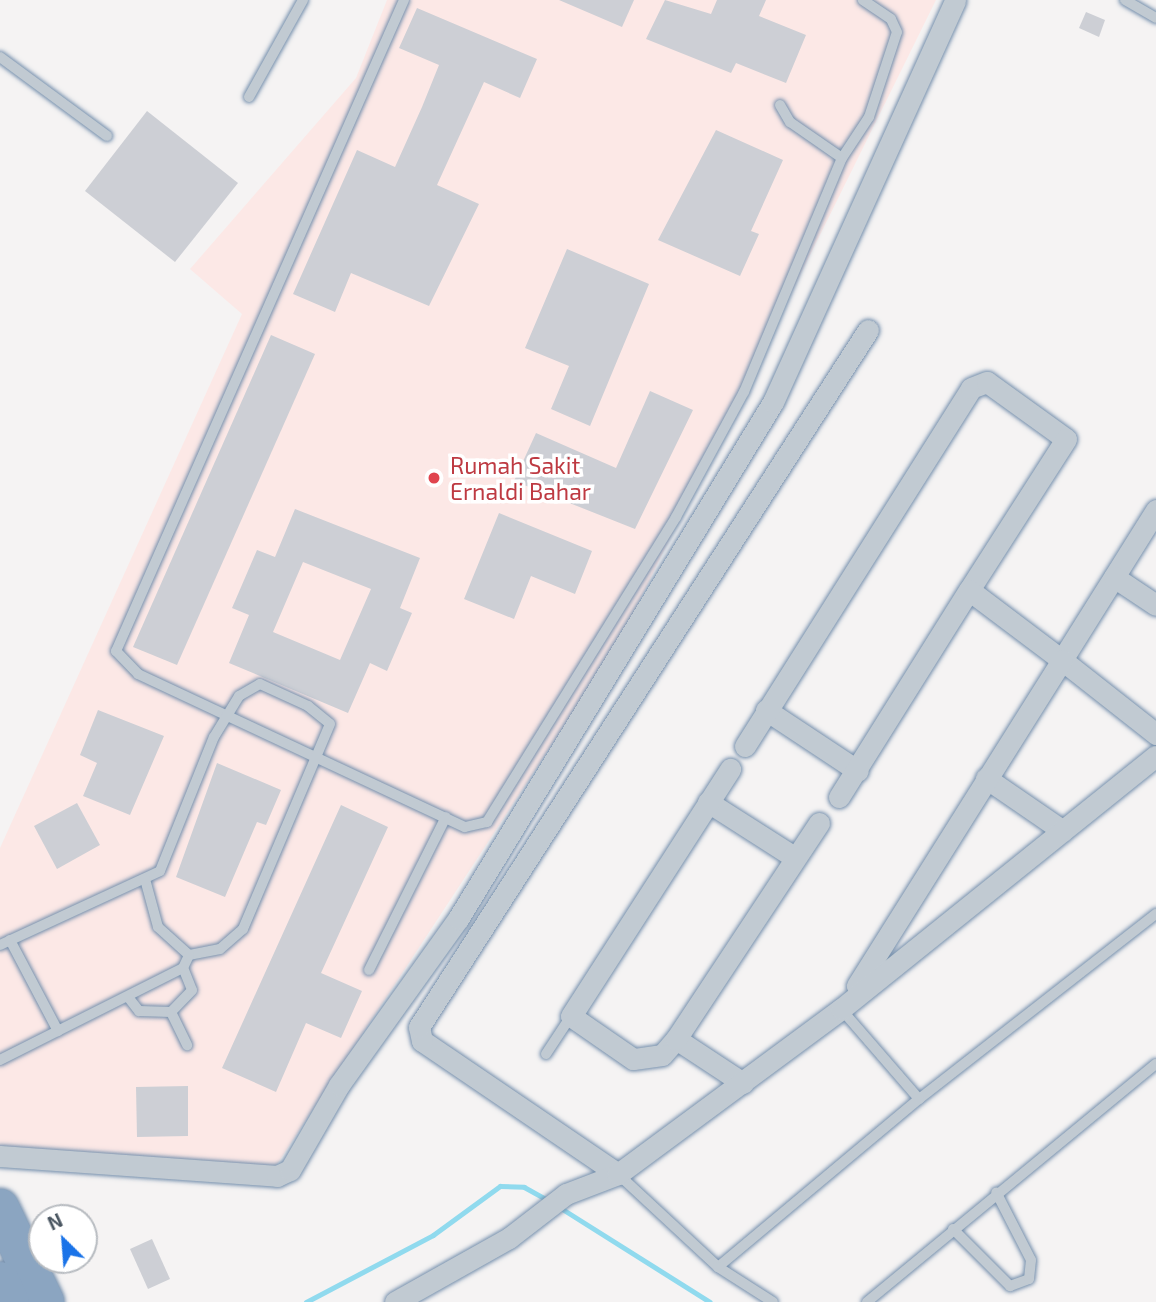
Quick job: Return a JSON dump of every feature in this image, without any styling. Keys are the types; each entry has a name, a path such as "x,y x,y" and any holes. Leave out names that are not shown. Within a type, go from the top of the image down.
{"highway":[{"path":"0,1208 45,1302"},
{"path":"0,1280 10,1302"}],"street":[{"path":"0,1156 277,1176 290,1170 339,1085 458,919 773,402 955,0"},
{"path":"618,1174 422,1041 419,1027 868,330"},
{"path":"745,746 765,710 971,388 987,382 1066,439 858,771 839,797"},
{"path":"841,1009 1156,510"},
{"path":"1114,577 1156,606"},
{"path":"970,590 1156,734"},
{"path":"765,710 858,771"},
{"path":"395,1302 547,1209 566,1194 618,1174 841,1009 1156,756"},
{"path":"730,769 571,1016 633,1059 662,1055 676,1039 819,823"},
{"path":"986,778 1063,831"},
{"path":"708,802 794,858"},
{"path":"676,1039 743,1083"}],"lane":[{"path":"250,97 303,0"},
{"path":"404,0 116,651 138,674 228,718 317,754 465,827 487,822 676,517 744,392 842,158 869,117 897,32 884,12 863,0"},
{"path":"1125,0 1156,18"},
{"path":"0,57 107,136"},
{"path":"780,105 790,122 842,158"},
{"path":"58,1031 5,943 160,871 239,696 260,684 308,706 330,724 243,929 220,949 189,955"},
{"path":"369,970 446,817"},
{"path":"145,879 158,927 189,955"},
{"path":"718,1267 919,1099 1156,914"},
{"path":"0,1060 183,968 189,955"},
{"path":"128,997 139,1011 172,1012 192,990 183,968"},
{"path":"841,1009 919,1099"},
{"path":"172,1012 187,1045"},
{"path":"546,1054 571,1016"},
{"path":"867,1302 996,1192 1156,1063"},
{"path":"618,1174 718,1267 773,1302"},
{"path":"953,1229 1010,1286 1029,1279 1031,1260 996,1192"}],"shaded area":[{"name":"Rumah Sakit Ernaldi Bahar","path":"387,0 936,0 619,642 274,1169 0,1147 0,848 242,314 190,269 356,78"}],"building":[{"path":"559,0 634,0 622,27"},
{"path":"665,0 711,14 717,0 766,0 759,16 806,35 786,83 736,63 731,73 646,39"},
{"path":"417,8 537,59 520,98 484,82 437,185 479,204 429,306 351,273 335,312 293,294 357,150 395,167 422,107 439,65 399,48"},
{"path":"1086,12 1105,20 1099,37 1079,28"},
{"path":"147,111 238,183 175,262 85,191"},
{"path":"716,130 783,160 751,231 759,234 740,276 658,240"},
{"path":"567,249 649,284 590,426 551,409 569,366 525,348"},
{"path":"271,335 315,354 177,665 133,647"},
{"path":"650,391 693,410 635,529 514,481 536,433 616,468"},
{"path":"295,509 420,558 400,608 412,613 387,671 370,663 348,713 229,663 249,615 232,608 257,550 275,557","holes":["303,562 371,589 340,660 273,632"]},
{"path":"499,513 592,551 575,594 531,576 514,619 464,599"},
{"path":"98,710 164,736 130,815 83,796 97,763 80,755"},
{"path":"217,763 281,790 266,825 257,822 225,897 176,877"},
{"path":"77,803 100,845 57,869 34,826"},
{"path":"341,805 388,827 321,973 362,991 341,1038 306,1023 276,1092 222,1068"},
{"path":"188,1086 188,1136 137,1137 136,1087"},
{"path":"152,1239 170,1279 148,1289 130,1249"}],"waterway":[{"path":"306,1302 433,1235 500,1186 524,1187 547,1200"},
{"path":"559,1207 710,1302"}],"place":[{"name":"Rumah Sakit Ernaldi Bahar","path":"434,478"}]}
